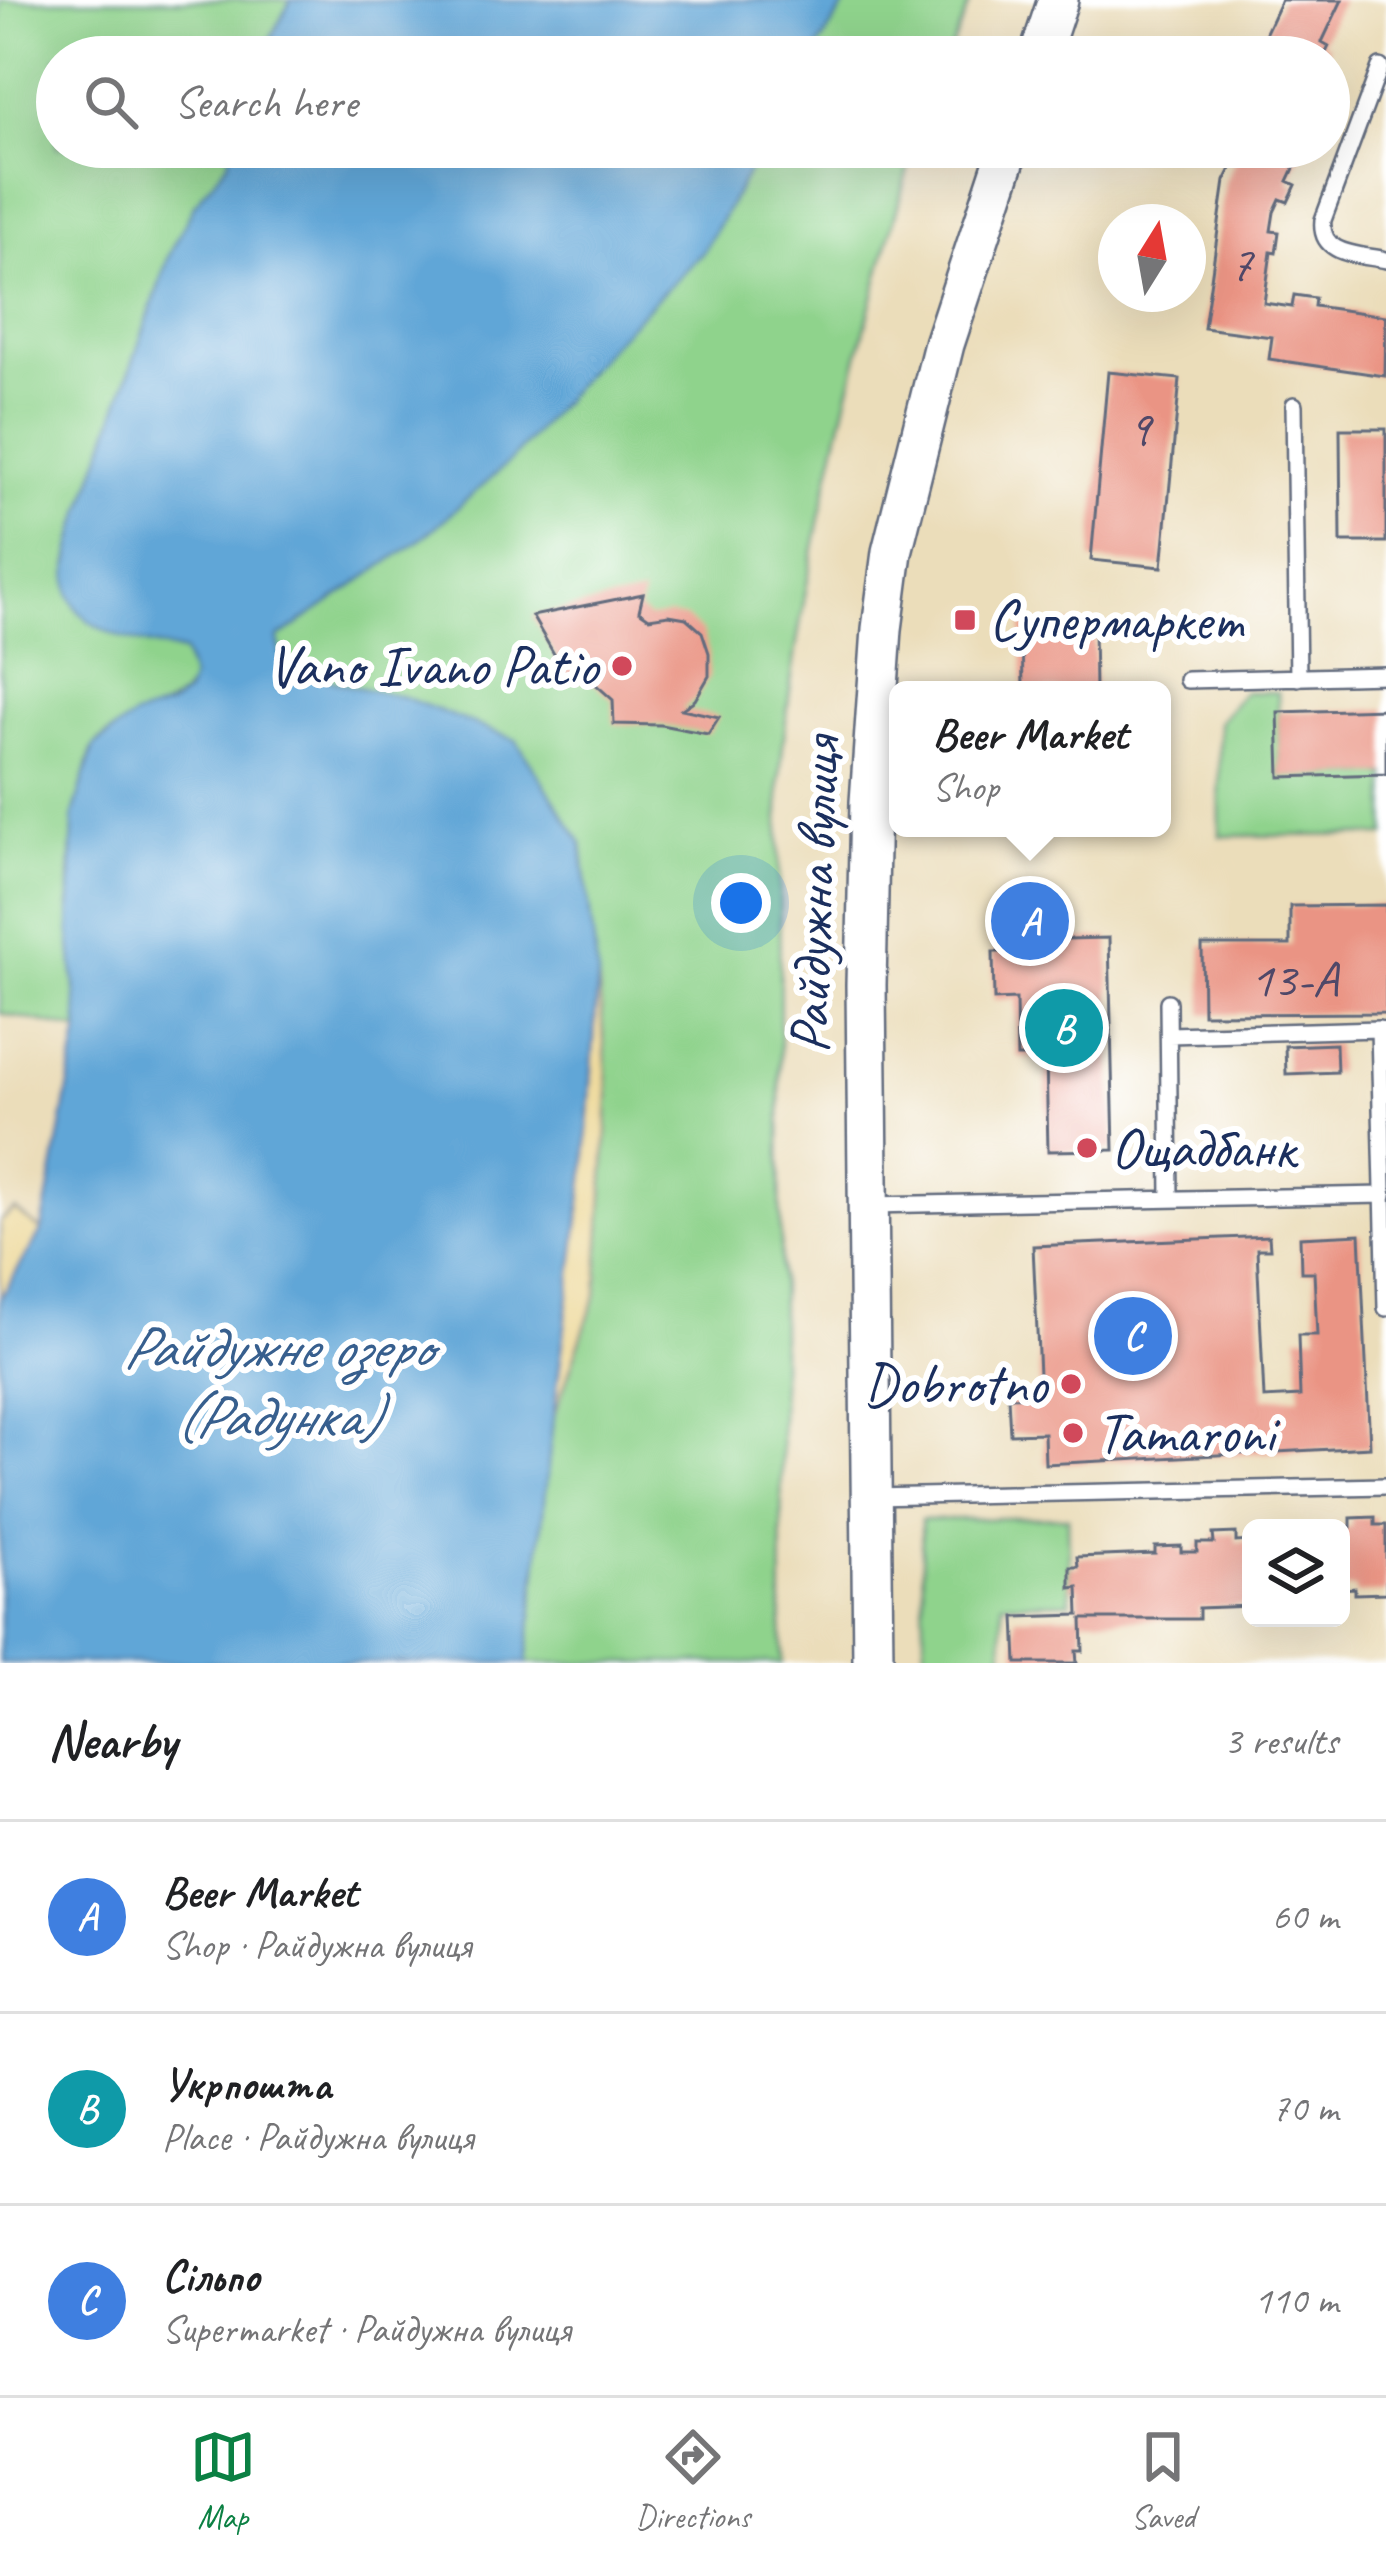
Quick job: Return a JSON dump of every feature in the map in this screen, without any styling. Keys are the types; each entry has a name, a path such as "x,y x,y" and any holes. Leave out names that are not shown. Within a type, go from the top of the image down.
{"street":[{"path":"1046,36 1058,0"},
{"name":"Райдужна вулиця","path":"873,1663 867,1205 870,802 882,628 892,553 944,344 1002,168"}],"lane":[{"path":"1350,150 1384,62"},
{"path":"1343,168 1323,220 1322,236 1327,245 1343,251 1386,260"},
{"path":"1294,405 1298,678"},
{"path":"1187,680 1386,674"},
{"path":"1168,1002 1170,1199"},
{"path":"1168,1035 1379,1029 1386,1308"},
{"path":"867,1205 1384,1195"},
{"path":"871,1497 1386,1486"}],"green space":[{"path":"0,0 291,0 272,36 36,36 36,168 224,168 193,207 169,256 69,563 137,641 184,652 191,676 178,698 105,736 90,754 70,867 79,1030 0,1013"},
{"path":"848,0 971,0 956,36 825,36"},
{"path":"750,168 908,168 851,384 815,544 779,786 782,1663 527,1663 553,1418 597,1292 609,1096 582,842 403,697 282,665 278,638 424,536 511,460 613,342 703,252"},
{"path":"1244,692 1278,692 1280,776 1386,774 1386,835 1220,836 1219,722"},
{"path":"1068,1517 1070,1602 1002,1603 1003,1663 925,1663 921,1520"}],"sand":[{"path":"598,976 609,1096 597,1292 553,1418 585,1172"},
{"path":"15,1210 42,1231 0,1299 0,1221"}],"water":[{"path":"291,0 848,0 825,36 272,36"},
{"name":"Райдужне озеро (Радунка)","path":"223,168 750,168 703,252 613,342 511,460 425,536 278,638 282,666 403,697 516,740 581,842 598,976 585,1172 527,1663 0,1663 0,1299 42,1230 79,1030 70,933 73,815 94,746 134,717 170,706 186,694 191,678 184,652 121,637 80,613 69,591 69,562 169,256 193,207"}],"building":[{"path":"1281,0 1342,0 1325,36 1264,36"},
{"path":"1232,168 1294,168 1288,181 1296,185 1288,202 1280,199 1274,212 1271,231 1279,232 1276,253 1271,252 1264,303 1292,307 1294,295 1315,298 1314,306 1386,316 1385,376 1269,359 1272,337 1204,328 1225,181"},
{"path":"1108,372 1180,379 1162,567 1091,560"},
{"path":"1340,429 1386,429 1386,542 1341,542"},
{"path":"643,594 639,611 649,618 686,618 702,632 709,653 709,676 695,700 682,709 719,717 708,734 661,725 614,724 613,700 594,683 562,679 532,616"},
{"path":"1094,624 1095,681 1023,681 1022,625"},
{"path":"1386,709 1386,774 1280,777 1278,712"},
{"path":"1065,903 1066,939 1109,938 1114,1150 1048,1151 1046,1057 1017,1057 1016,999 994,1000 993,952 1012,952 1011,904"},
{"path":"1386,905 1386,1013 1203,1014 1202,945 1290,945 1290,906"},
{"path":"1336,1044 1337,1072 1286,1074 1285,1046"},
{"path":"1360,1234 1370,1447 1045,1464 1044,1433 1010,1434 1008,1397 1040,1396 1033,1246 1269,1236 1270,1249 1257,1249 1264,1398 1300,1396 1298,1335 1317,1335 1314,1272 1301,1272 1300,1237"},
{"path":"1375,1517 1375,1525 1386,1525 1386,1593 1355,1594 1355,1588 1350,1588 1351,1518"},
{"path":"1236,1533 1236,1542 1242,1542 1242,1606 1199,1608 1199,1619 1082,1619 1083,1651 1076,1651 1077,1663 1017,1663 1015,1617 1079,1615 1078,1587 1070,1588 1070,1567 1078,1567 1077,1557 1155,1554 1155,1547 1181,1546 1181,1552 1197,1552 1197,1543 1214,1543 1213,1534"}],"place":[{"name":"Супермаркет","path":"965,620"},
{"name":"Vano Ivano Patio","path":"622,666"},
{"name":"Beer Market","path":"1030,921"},
{"name":"Укрпошта","path":"1064,1028"},
{"name":"Ощадбанк","path":"1087,1148"},
{"name":"Сільпо","path":"1133,1336"},
{"name":"Dobrotno","path":"1071,1384"},
{"name":"Tamaroni","path":"1073,1433"}]}
